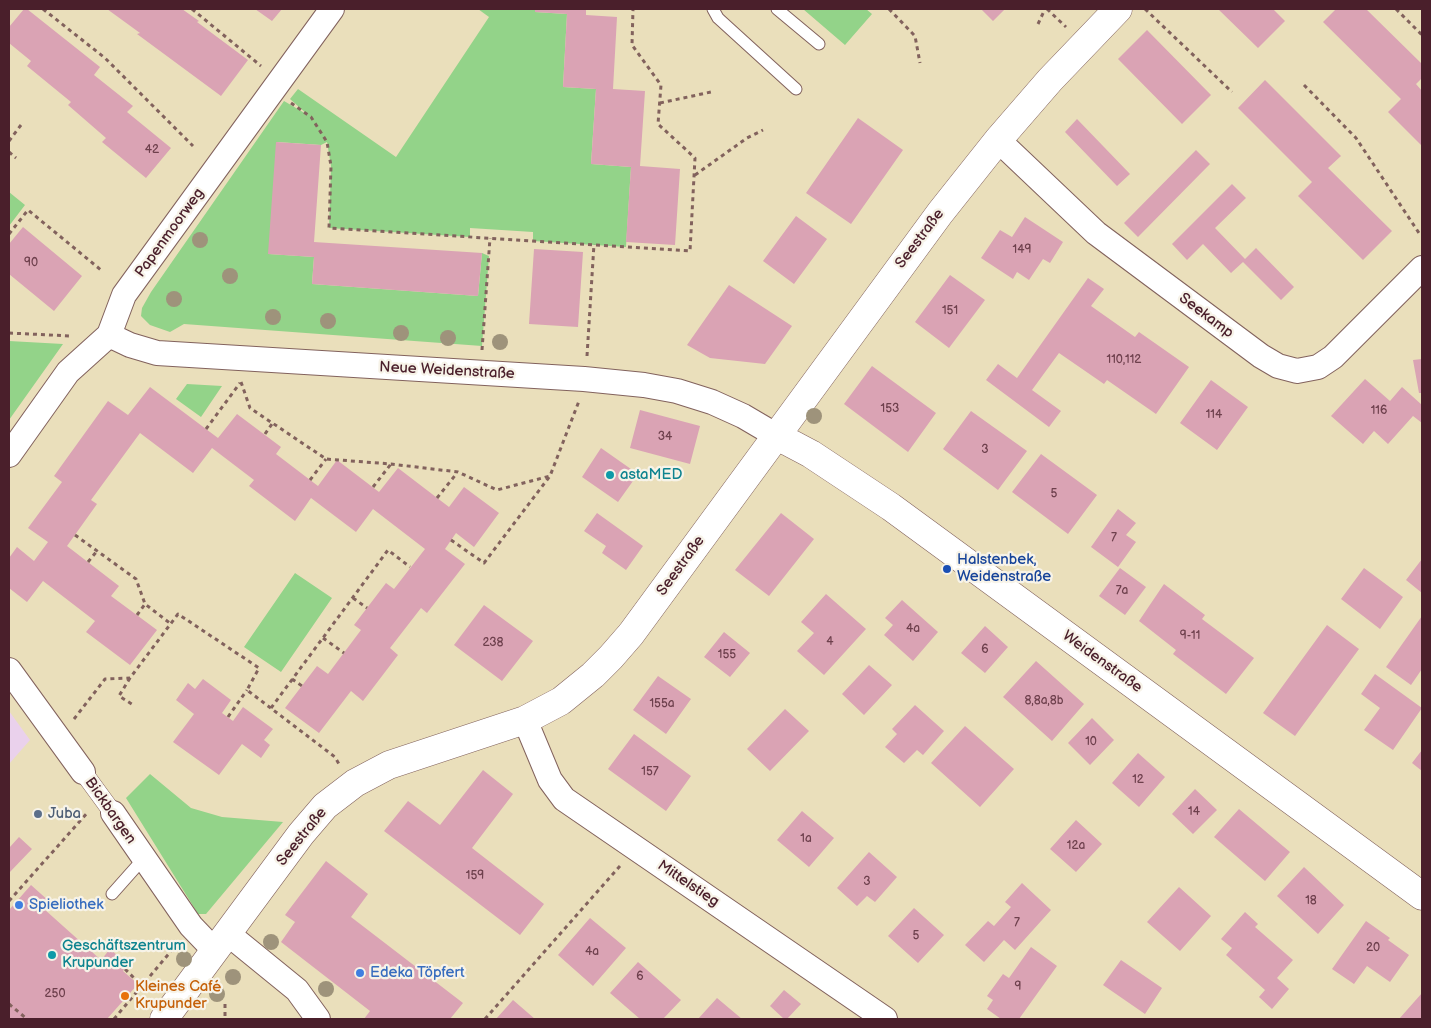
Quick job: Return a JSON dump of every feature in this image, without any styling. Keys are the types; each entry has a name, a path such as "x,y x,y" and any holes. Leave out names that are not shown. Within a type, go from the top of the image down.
{"street":[{"name":"Papenmoorweg","path":"9,455 68,372 109,335 124,295 332,9"},
{"name":"Seestraße","path":"164,1019 220,941 319,813 355,783 389,765 525,720 561,701 593,675 624,642 777,436 856,325 998,140 1050,80 1118,9"},
{"name":"Seekamp","path":"998,140 1096,233 1261,356 1278,366 1297,371 1318,367 1333,357 1420,274"},
{"name":"Neue Weidenstraße","path":"109,335 130,345 158,353 584,379 644,385 677,391 712,402 743,416 777,436"},
{"name":"Weidenstraße","path":"777,436 811,454 891,507 1422,896"},
{"name":"Bickbargen","path":"9,670 107,805 191,926 220,941 297,990 318,1019"},
{"name":"Mittelstieg","path":"525,720 550,780 564,799 885,1019"}],"lane":[{"path":"713,9 718,18 796,90"},
{"path":"777,9 820,44"},
{"path":"112,894 144,858"}],"path":[{"path":"43,9 105,58 193,146"},
{"path":"192,9 262,67"},
{"path":"285,98 311,117 327,142 331,166 329,228 690,251 695,158 658,124 661,85 632,45 633,9"},
{"path":"889,9 915,36 920,63"},
{"path":"1038,24 1046,9 1066,27"},
{"path":"1145,9 1232,92"},
{"path":"1396,9 1422,35"},
{"path":"1304,85 1356,138 1419,233"},
{"path":"660,104 711,92"},
{"path":"9,141 21,125"},
{"path":"694,176 747,138 763,130"},
{"path":"9,152 16,158"},
{"path":"9,234 28,210 101,270"},
{"path":"482,351 490,238"},
{"path":"587,362 594,244"},
{"path":"9,333 74,336"},
{"path":"206,429 241,382 250,408 326,459 458,472 497,490 550,476"},
{"path":"451,540 484,563 550,476 581,398"},
{"path":"265,434 272,424"},
{"path":"310,480 326,459"},
{"path":"373,487 391,464"},
{"path":"437,498 458,472"},
{"path":"75,535 136,579 145,604 171,624"},
{"path":"271,708 388,550 410,566"},
{"path":"88,562 97,551"},
{"path":"353,598 367,608"},
{"path":"137,615 145,604"},
{"path":"135,706 119,696 130,678 178,614 259,668 247,690 228,717"},
{"path":"323,638 344,653"},
{"path":"59,739 105,679 130,678"},
{"path":"292,679 302,686"},
{"path":"247,690 334,757 355,783"},
{"path":"9,901 107,805"},
{"path":"485,1019 635,848"},
{"path":"114,1019 191,926"},
{"path":"129,972 131,968"},
{"path":"125,969 142,986"},
{"path":"9,1004 27,1019"},
{"path":"225,1004 226,1019"}],"shaded area":[{"path":"9,711 30,740 9,764"}],"green space":[{"path":"478,9 535,9 535,12 567,14 563,87 596,89 591,164 631,167 626,247 533,241 533,232 470,228 470,237 329,228 331,166 327,142 321,145 277,142 269,254 314,257 312,284 478,296 482,253 489,256 482,346 184,324 170,332 150,325 141,316 142,308 151,292 284,101 308,115 290,99 298,89 396,157 489,17"},
{"path":"803,9 866,9 872,14 845,45"},
{"path":"9,192 25,205 9,226"},
{"path":"9,341 63,344 9,420"},
{"path":"187,384 222,386 201,417 176,399"},
{"path":"295,573 332,598 281,672 244,647"},
{"path":"150,774 191,808 222,817 283,822 206,914 198,914 126,798"}],"building":[{"path":"24,9 27,9 100,67 94,75 133,106 127,112 171,148 146,178 102,142 106,138 68,105 71,102 27,66 31,61 9,43 9,27"},
{"path":"107,9 182,9 248,60 221,96 137,34 140,33"},
{"path":"255,9 282,9 272,21"},
{"path":"535,9 586,9 586,15 617,17 613,89 645,91 640,166 680,169 675,245 626,242 631,167 591,164 596,89 563,87 567,14 535,12"},
{"path":"981,9 1005,9 993,21"},
{"path":"1218,9 1273,9 1285,21 1258,48"},
{"path":"1336,9 1366,9 1422,64 1422,78 1416,84 1422,91 1422,146 1388,112 1401,99 1323,22"},
{"path":"1147,30 1211,95 1182,124 1118,59"},
{"path":"1265,80 1341,156 1328,168 1392,231 1363,260 1298,196 1312,182 1238,108"},
{"path":"858,118 903,150 851,224 806,193"},
{"path":"1077,119 1130,174 1117,186 1065,132"},
{"path":"276,142 321,145 314,242 482,253 478,296 312,284 314,257 268,254"},
{"path":"1196,150 1210,164 1138,237 1124,223"},
{"path":"1232,184 1246,198 1215,228 1245,259 1256,248 1294,287 1281,300 1243,262 1231,273 1203,244 1187,260 1172,244"},
{"path":"796,216 827,239 794,284 763,261"},
{"path":"1025,217 1063,242 1050,263 1043,259 1029,280 1017,272 1013,279 981,258 1000,230 1012,237"},
{"path":"23,227 82,276 54,311 9,274 9,244"},
{"path":"534,249 583,252 578,327 529,324"},
{"path":"950,275 985,300 949,348 915,322"},
{"path":"1088,278 1104,289 1091,306 1135,337 1139,332 1189,367 1156,414 1107,380 1104,384 1059,353 1032,390 1061,411 1049,427 986,380 998,364 1017,378"},
{"path":"729,285 792,326 765,364 710,358 687,345"},
{"path":"1422,359 1422,393 1419,393 1413,360"},
{"path":"872,366 936,413 908,452 844,404"},
{"path":"1365,379 1390,401 1402,387 1422,405 1422,423 1413,416 1388,444 1374,431 1363,444 1331,416"},
{"path":"1211,380 1248,407 1217,450 1180,423"},
{"path":"150,387 218,438 237,414 281,447 276,454 318,486 337,460 379,492 398,468 449,507 464,487 499,513 474,547 456,533 445,549 465,564 427,613 421,608 390,648 398,655 363,701 351,691 319,733 285,708 317,666 328,674 361,630 354,625 386,583 394,589 425,549 373,509 356,532 311,498 295,521 249,486 254,480 212,448 193,473 140,433 91,500 97,504 67,546 119,586 111,596 157,630 130,665 86,632 95,621 43,581 27,602 9,588 9,558 17,547 34,561 48,542 28,528 62,482 54,476 108,401 128,415"},
{"path":"640,410 700,426 690,464 630,448"},
{"path":"971,411 1027,451 998,490 943,449"},
{"name":"astaMED","path":"601,448 638,474 618,502 582,477"},
{"path":"1041,454 1097,495 1068,534 1012,492"},
{"path":"1118,509 1136,523 1126,535 1136,542 1118,567 1091,547"},
{"path":"597,513 643,546 626,570 602,553 606,546 584,531"},
{"path":"781,513 814,539 769,596 735,570"},
{"path":"1422,559 1422,593 1406,580"},
{"path":"1120,568 1146,587 1125,615 1099,596"},
{"path":"1364,568 1403,597 1380,629 1341,599"},
{"path":"1164,584 1205,615 1202,619 1254,658 1226,694 1173,654 1176,650 1139,621"},
{"path":"826,594 866,629 824,675 797,651 814,633 801,622"},
{"path":"902,600 938,632 913,661 884,635 893,625 885,618"},
{"path":"484,605 533,641 502,681 454,645"},
{"path":"1422,616 1422,669 1411,685 1386,667"},
{"path":"1327,625 1359,649 1295,736 1263,713"},
{"path":"985,626 1008,647 985,673 961,653"},
{"path":"724,632 750,653 730,677 704,657"},
{"path":"1036,661 1084,704 1052,741 1003,697"},
{"path":"869,665 892,685 864,715 842,694"},
{"path":"1375,674 1422,708 1393,750 1364,730 1380,708 1361,694"},
{"path":"658,676 691,699 666,734 633,710"},
{"path":"203,679 231,700 222,713 233,721 243,707 273,729 264,740 270,745 261,758 242,744 219,775 173,742 194,714 176,700 188,683 195,689"},
{"path":"915,705 944,731 923,755 917,750 904,763 885,747 897,734 892,729"},
{"path":"785,709 809,731 770,771 747,749"},
{"path":"1092,718 1114,740 1090,765 1068,743"},
{"path":"965,726 1014,769 980,807 931,763"},
{"path":"634,734 691,776 666,811 608,769"},
{"path":"1422,750 1422,771 1412,763"},
{"path":"1138,753 1165,777 1139,807 1112,783"},
{"path":"483,770 513,794 472,848 544,904 520,935 384,831 408,801 440,825"},
{"path":"1195,789 1217,810 1193,834 1172,814"},
{"path":"1239,809 1290,852 1265,881 1214,837"},
{"path":"802,811 834,838 809,867 777,840"},
{"path":"1076,820 1102,844 1076,872 1050,849"},
{"path":"19,837 32,849 9,873 9,848"},
{"path":"869,852 897,877 875,902 867,896 857,906 837,888"},
{"path":"326,861 368,894 351,917 463,1003 450,1019 364,1019 370,1011 281,942 295,922 285,915"},
{"path":"1304,867 1344,905 1318,934 1277,896"},
{"path":"1022,883 1051,910 1015,950 1004,940 984,962 965,945 988,921 994,926 1011,907 1005,902"},
{"name":"Geschäftszentrum Krupunder","path":"31,885 50,902 44,909 101,960 110,949 128,965 123,971 138,984 107,1019 9,1019 9,910"},
{"path":"1179,887 1211,916 1180,951 1147,922"},
{"path":"914,908 944,935 918,963 888,936"},
{"path":"1245,912 1258,924 1255,927 1293,960 1277,978 1289,989 1272,1009 1259,997 1265,990 1226,955 1232,948 1221,939"},
{"path":"590,918 626,948 593,986 558,955"},
{"path":"1366,921 1390,938 1388,940 1409,955 1390,982 1367,966 1354,984 1332,969"},
{"path":"1031,947 1057,966 1019,1019 1001,1019 987,1009 993,1000 987,996 1003,974 1009,978"},
{"path":"1121,960 1162,988 1145,1014 1103,985"},
{"path":"638,962 681,1000 663,1019 640,1019 610,993"},
{"path":"784,990 801,1004 787,1019 784,1019 770,1006"},
{"path":"1422,993 1422,1019 1399,1019"},
{"path":"717,998 742,1019 698,1019"},
{"path":"513,1000 535,1019 496,1019"}],"place":[{"name":"astaMED","path":"610,475"},
{"name":"Halstenbek, Weidenstraße","path":"947,569"},
{"name":"Juba","path":"38,814"},
{"name":"Spieliothek","path":"19,905"},
{"name":"Geschäftszentrum Krupunder","path":"52,955"},
{"name":"Edeka Töpfert","path":"360,973"},
{"name":"Kleines Café Krupunder","path":"125,996"}]}
